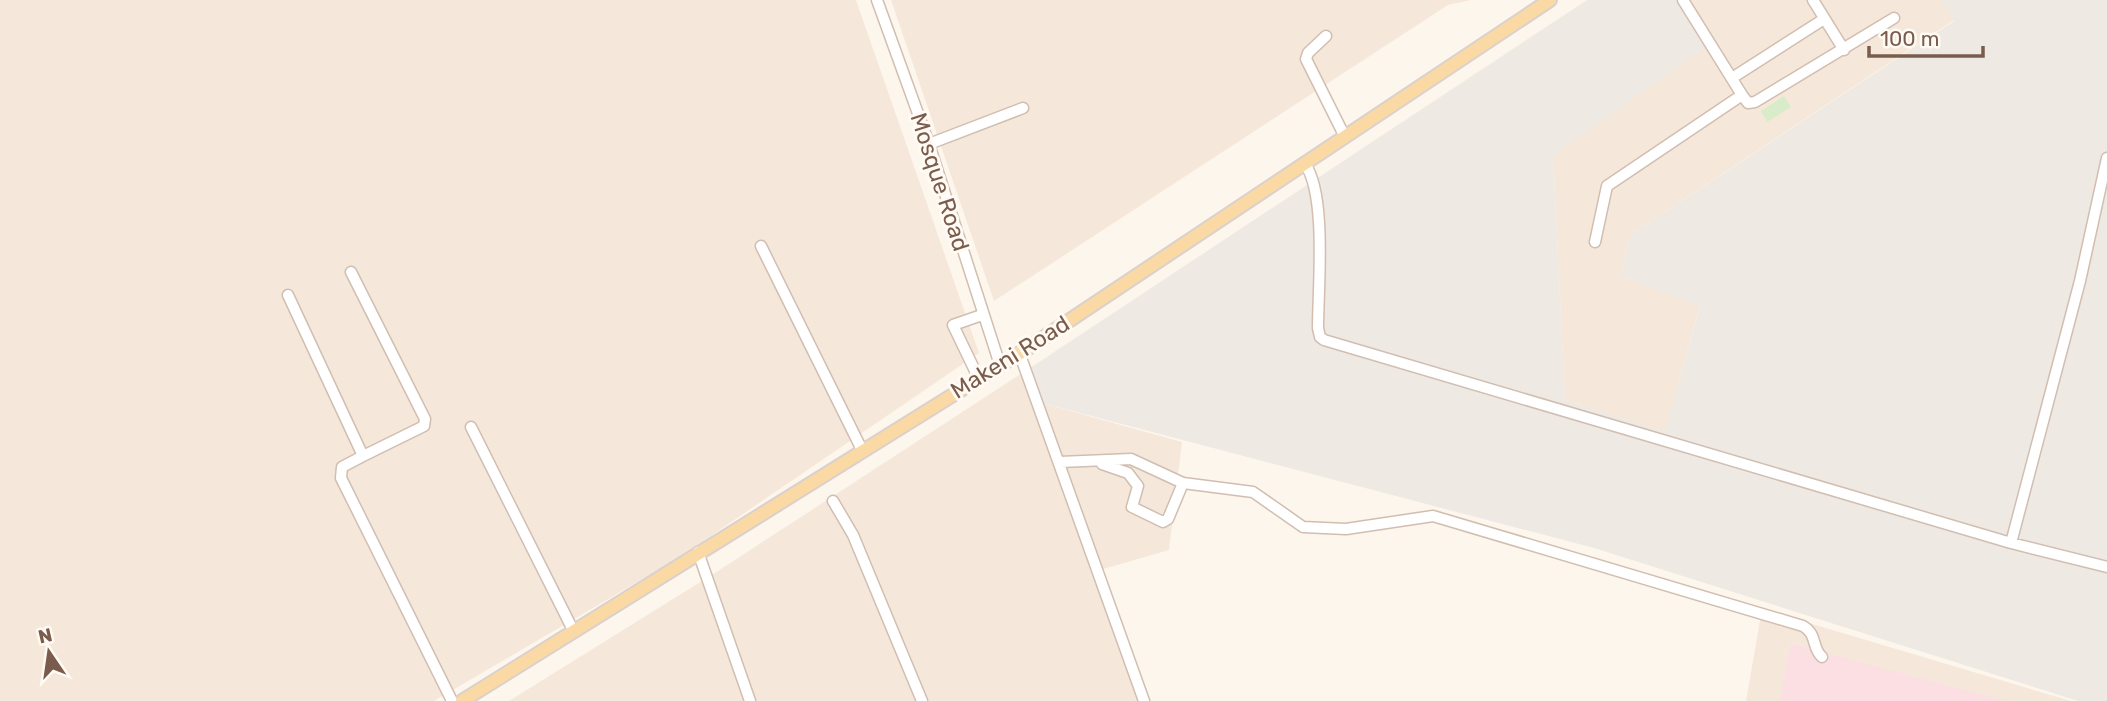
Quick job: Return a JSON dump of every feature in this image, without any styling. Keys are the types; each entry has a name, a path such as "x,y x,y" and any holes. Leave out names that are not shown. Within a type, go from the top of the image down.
{"main road":[{"name":"Makeni Road","path":"462,701 999,365 1550,0"}],"street":[{"name":"Mosque Road","path":"877,0 929,144 999,365"},
{"path":"1683,0 1748,103 1755,102 1895,18"},
{"path":"1813,0 1844,50"},
{"path":"1732,78 1824,19"},
{"path":"1326,36 1308,52 1306,59 1345,137"},
{"path":"1595,242 1607,186 1742,95"},
{"path":"929,144 1023,108"},
{"path":"2011,543 2080,281 2107,158"},
{"path":"1305,164 1315,180 1317,195 1318,328 1320,337 1324,340 2011,543 2107,567"},
{"path":"761,246 862,450"},
{"path":"352,272 425,419 424,426 414,433 342,467 341,478 452,701"},
{"path":"289,295 363,456"},
{"path":"978,377 953,325 982,315"},
{"path":"1019,352 1144,701"},
{"path":"471,427 573,630"},
{"path":"1094,461 1128,473 1138,486 1132,507 1163,522 1168,519 1183,484"},
{"path":"1060,462 1141,461 1183,484 1253,492 1270,502 1294,523 1314,529 1346,529 1433,516 1804,626 1815,636 1817,653 1822,657"},
{"path":"833,501 853,535 922,701"},
{"path":"698,552 750,701"}],"shaded area":[{"path":"0,0 856,0 979,353 680,557 434,701 0,701"},
{"path":"891,0 1471,0 1448,5 994,301"},
{"path":"1587,0 1681,0 1708,45 1553,156 1565,400 1665,431 1700,306 1621,276 1630,235 1954,21 1941,0 2107,0 2107,701 2078,701 1594,548 1042,403 1030,368"},
{"path":"1681,0 1941,0 1954,20 1630,235 1621,276 1700,305 1665,432 1565,400 1553,155 1708,45"},
{"path":"1030,368 1042,403 1182,442 1169,550 1100,570 1145,701 509,701 718,571"},
{"path":"1762,609 2071,701 1746,701"},
{"path":"1791,644 2006,701 1780,701"}],"green space":[{"path":"1784,96 1791,107 1767,122 1761,111"}]}
